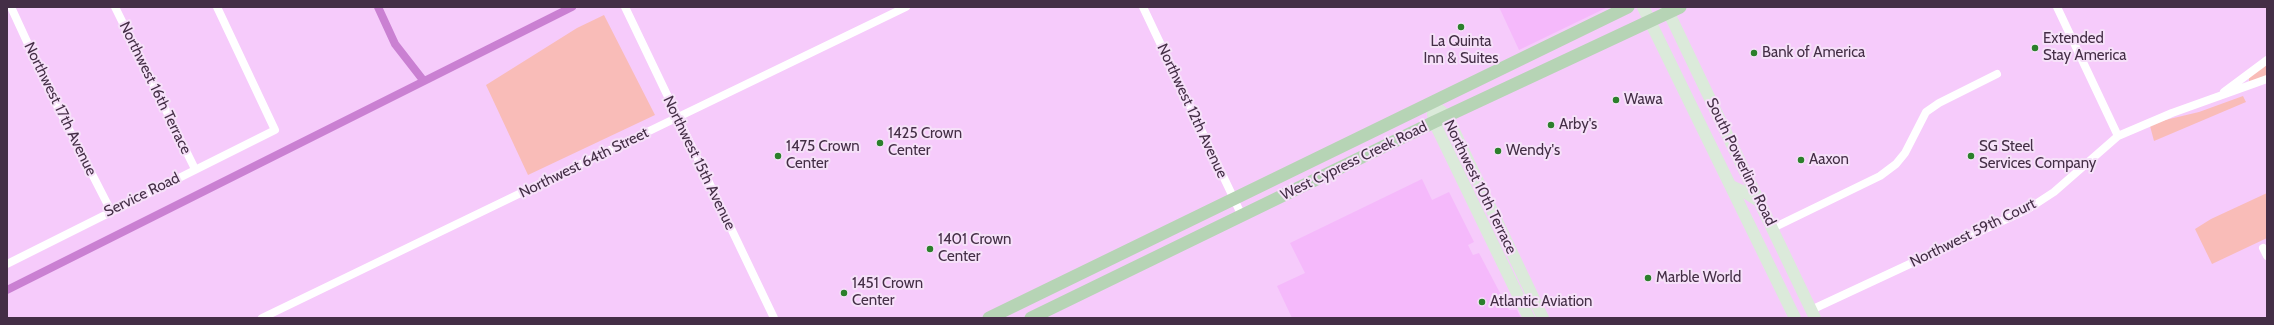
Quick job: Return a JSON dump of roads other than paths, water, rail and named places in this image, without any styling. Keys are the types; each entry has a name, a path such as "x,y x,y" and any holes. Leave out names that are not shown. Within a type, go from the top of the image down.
{"main road":[{"name":"West Cypress Creek Road","path":"989,318 1628,7"},
{"name":"South Powerline Road","path":"1643,7 1795,318"},
{"name":"West Cypress Creek Road","path":"1030,318 1434,122 1672,9"},
{"name":"South Powerline Road","path":"1672,9 1761,203 1810,315"},
{"name":"Northwest 10th Terrace","path":"1431,102 1447,116 1543,318"},
{"name":"Northwest 10th Terrace","path":"1431,102 1434,122 1529,318"},
{"path":"1731,186 1746,193 1761,203"},
{"path":"1518,297 1530,291"},
{"path":"1786,299 1800,306 1810,315"}],"street":[{"name":"Northwest 17th Avenue","path":"11,7 52,96 111,211"},
{"name":"Northwest 16th Terrace","path":"115,7 195,169"},
{"name":"Service Road","path":"8,261 275,130 217,7"},
{"name":"Northwest 15th Avenue","path":"625,7 676,118 774,318"},
{"name":"Northwest 64th Street","path":"262,318 906,7"},
{"name":"Northwest 12th Avenue","path":"1143,7 1242,216"},
{"path":"2057,7 2118,136"},
{"name":"Northwest 59th Court","path":"2209,100 2234,86 2267,60"},
{"path":"1772,228 1880,176 1891,168 1905,153 1917,126 1926,112 1939,103 1997,74"},
{"name":"Northwest 59th Court","path":"1810,315 2028,209 2054,192 2118,136 2172,113 2267,79"},
{"path":"2263,248 2267,256"}],"waterway":[{"path":"378,7 395,44 423,80"},
{"path":"7,290 572,7"}],"place":[{"name":"La Quinta Inn & Suites","path":"1461,27"},
{"name":"Extended Stay America","path":"2035,48"},
{"name":"Bank of America","path":"1754,53"},
{"name":"Wawa","path":"1616,100"},
{"name":"Arby's","path":"1551,125"},
{"name":"1425 Crown Center","path":"880,143"},
{"name":"Wendy's","path":"1498,151"},
{"name":"1475 Crown Center","path":"778,156"},
{"name":"SG Steel Services Company","path":"1971,156"},
{"name":"Aaxon","path":"1801,160"},
{"name":"1401 Crown Center","path":"930,249"},
{"name":"Marble World","path":"1648,278"},
{"name":"1451 Crown Center","path":"844,293"},
{"name":"Atlantic Aviation","path":"1482,302"}]}
